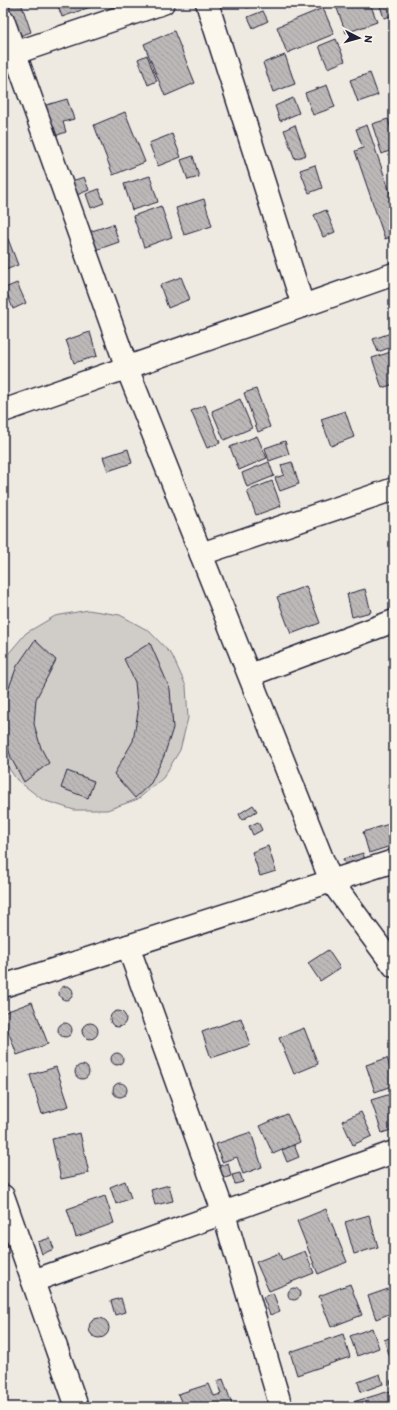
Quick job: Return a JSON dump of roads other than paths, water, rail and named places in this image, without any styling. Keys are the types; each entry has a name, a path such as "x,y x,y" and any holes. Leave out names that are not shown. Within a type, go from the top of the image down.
{"street":[{"path":"9,55 163,3"},
{"path":"207,3 303,306"},
{"path":"3,20 9,55 127,368 331,881 394,966"},
{"path":"3,411 394,274"},
{"path":"202,554 394,489"},
{"path":"250,675 394,622"},
{"path":"3,986 394,861"},
{"path":"128,946 224,1214 281,1407"},
{"path":"33,1281 394,1152"},
{"path":"3,1196 77,1407"}]}
